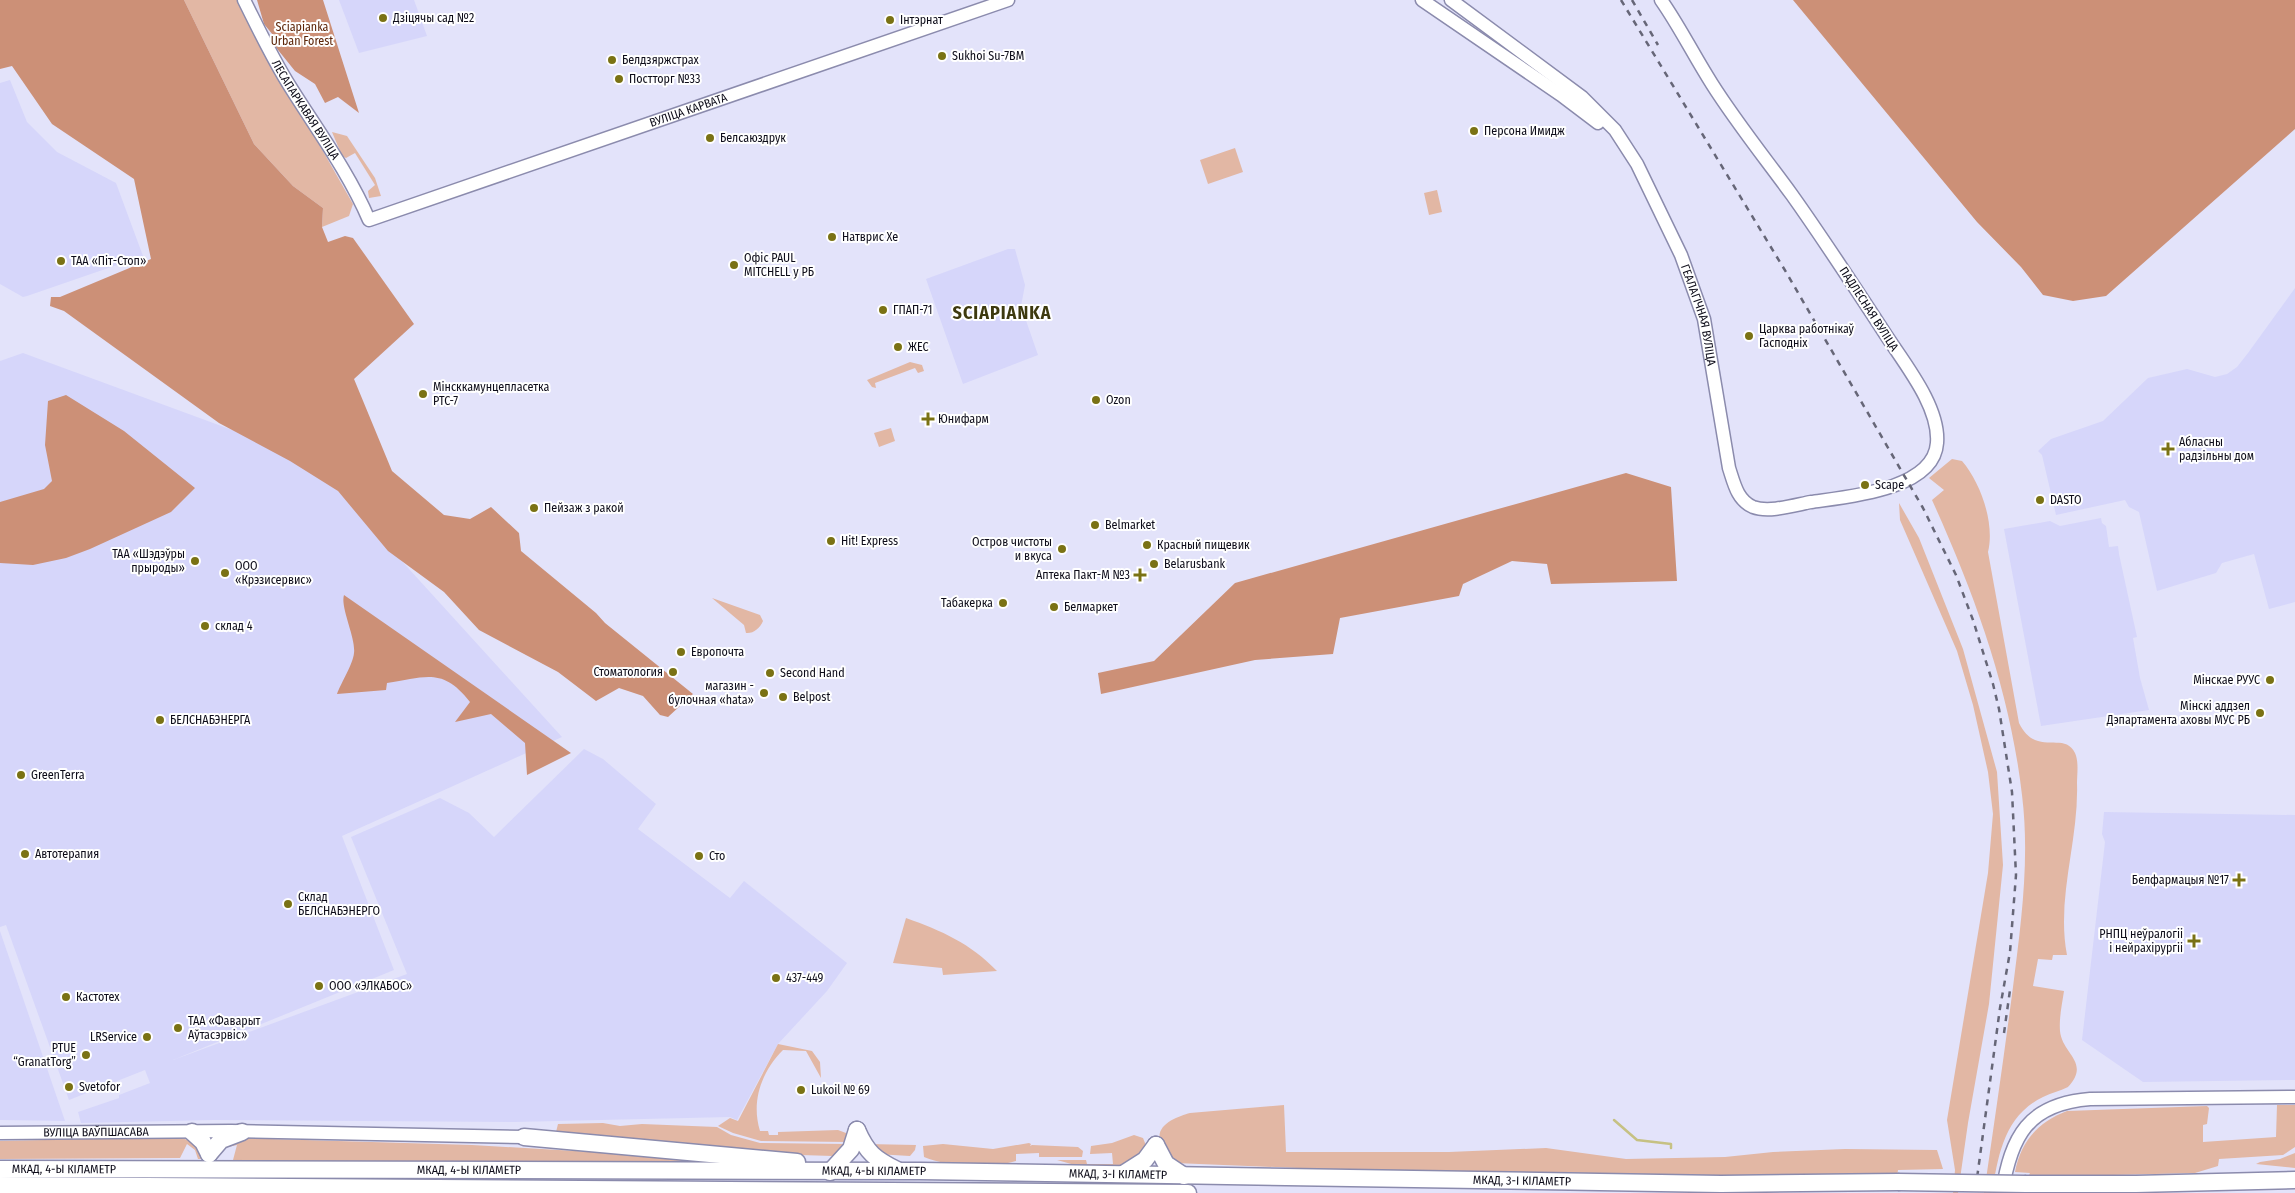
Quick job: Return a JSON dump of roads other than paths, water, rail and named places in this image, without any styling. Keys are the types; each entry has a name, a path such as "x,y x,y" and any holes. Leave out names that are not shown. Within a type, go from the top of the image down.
{"highway":[{"path":"524,1137 803,1163 830,1172 847,1154 857,1130 868,1151 876,1159 899,1171"},
{"path":"192,1132 203,1142 209,1154"},
{"path":"209,1132 209,1154"},
{"path":"209,1154 221,1140 242,1132"},
{"path":"1121,1175 1144,1160 1156,1145 1166,1164 1184,1176"},
{"name":"МКАД, 4-Ы КІЛАМЕТР","path":"0,1168 938,1172"},
{"name":"МКАД, 3-І КІЛАМЕТР","path":"938,1172 1721,1184 1898,1182 2196,1184 2295,1180"},
{"name":"МКАД, 4-Ы КІЛАМЕТР","path":"0,1185 937,1191"},
{"path":"630,1193 656,1190"},
{"name":"МКАД, 3-І КІЛАМЕТР","path":"937,1191 1188,1193"}],"street":[{"name":"ЛЕСАПАРКАВАЯ ВУЛІЦА","path":"244,0 280,70 327,145 369,220"},
{"name":"ВУЛІЦА КАРВАТА","path":"369,220 1008,0"},
{"name":"ГЕАЛАГІЧНАЯ ВУЛІЦА","path":"1422,0 1562,95 1622,141"},
{"name":"ГЕАЛАГІЧНАЯ ВУЛІЦА","path":"1450,0 1582,97 1608,121 1637,164 1681,255 1704,319 1730,468 1737,491 1743,500"},
{"name":"ПАДЛЕСНАЯ ВУЛІЦА","path":"1661,0 1682,31 1712,84 1829,248 1866,304 1922,393 1935,421 1938,442 1932,461 1919,472 1894,486 1862,494 1761,509 1743,500"},
{"path":"2002,1193 2008,1160 2019,1135 2036,1116 2062,1103 2090,1099 2295,1097"},
{"name":"ВУЛІЦА ВАЎПШАСАВА","path":"0,1132 242,1132 524,1137"}],"waterway":[{"path":"1614,1120 1637,1140 1671,1144 1671,1148"}],"railway":[{"path":"1621,0 1786,272 1923,508 1956,575 1973,620 1993,684 1999,709 2012,792 2016,875 2010,952 2000,1008 1975,1193"},
{"path":"1632,0 1658,45"},
{"path":"2004,1033 2010,990"}],"place":[{"name":"Дзіцячы сад №2","path":"383,18"},
{"name":"Інтэрнат","path":"890,20"},
{"name":"Sukhoi Su-7BM","path":"942,56"},
{"name":"Белдзяржстрах","path":"612,60"},
{"name":"Постторг №33","path":"619,79"},
{"name":"Персона Имидж","path":"1474,131"},
{"name":"Белсаюздрук","path":"710,138"},
{"name":"Натврис Хе","path":"832,237"},
{"name":"ТАА «Піт-Стоп»","path":"61,261"},
{"name":"Офіс PAUL MITCHELL у РБ","path":"734,265"},
{"name":"ГПАП-71","path":"883,310"},
{"name":"Царква работнікаў Гасподніх","path":"1749,336"},
{"name":"ЖЕС","path":"898,347"},
{"name":"Мінсккамунцепласетка РТС-7","path":"423,394"},
{"name":"Ozon","path":"1096,400"},
{"name":"Юнифарм","path":"928,419"},
{"name":"Абласны радзільны дом","path":"2168,449"},
{"name":"Scape","path":"1865,485"},
{"name":"DASTO","path":"2040,500"},
{"name":"Пейзаж з ракой","path":"534,508"},
{"name":"Belmarket","path":"1095,525"},
{"name":"Hit! Express","path":"831,541"},
{"name":"Красный пищевик","path":"1147,545"},
{"name":"Остров чистоты и вкуса","path":"1062,549"},
{"name":"ТАА «Шэдэўры прыроды»","path":"195,561"},
{"name":"Belarusbank","path":"1154,564"},
{"name":"ООО «Крэзисервис»","path":"225,573"},
{"name":"Аптека Пакт-М №3","path":"1140,575"},
{"name":"Табакерка","path":"1003,603"},
{"name":"Белмаркет","path":"1054,607"},
{"name":"склад 4","path":"205,626"},
{"name":"Европочта","path":"681,652"},
{"name":"Стоматология","path":"673,672"},
{"name":"Second Hand","path":"770,673"},
{"name":"Мінскае РУУС","path":"2270,680"},
{"name":"магазин - булочная «hata»","path":"764,693"},
{"name":"Belpost","path":"783,697"},
{"name":"Мінскі аддзел Дэпартамента аховы МУС РБ","path":"2260,713"},
{"name":"БЕЛСНАБЭНЕРГА","path":"160,720"},
{"name":"GreenTerra","path":"21,775"},
{"name":"Автотерапия","path":"25,854"},
{"name":"Сто","path":"699,856"},
{"name":"Белфармацыя №17","path":"2239,880"},
{"name":"Склад БЕЛСНАБЭНЕРГО","path":"288,904"},
{"name":"РНПЦ неўралогіі і нейрахірургіі","path":"2194,941"},
{"name":"437-449","path":"776,978"},
{"name":"ООО «ЭЛКАБОС»","path":"319,986"},
{"name":"Кастотех","path":"66,997"},
{"name":"ТАА «Фаварыт Аўтасэрвіс»","path":"178,1028"},
{"name":"LRService","path":"147,1037"},
{"name":"PTUE “GranatTorg”","path":"86,1055"},
{"name":"Svetofor","path":"69,1087"},
{"name":"Lukoil № 69","path":"801,1090"}],"district":[{"name":"SCIAPIANKA","path":"1002,313"}],"park label":[{"name":"Sciapianka Urban Forest","path":"302,34"}]}
